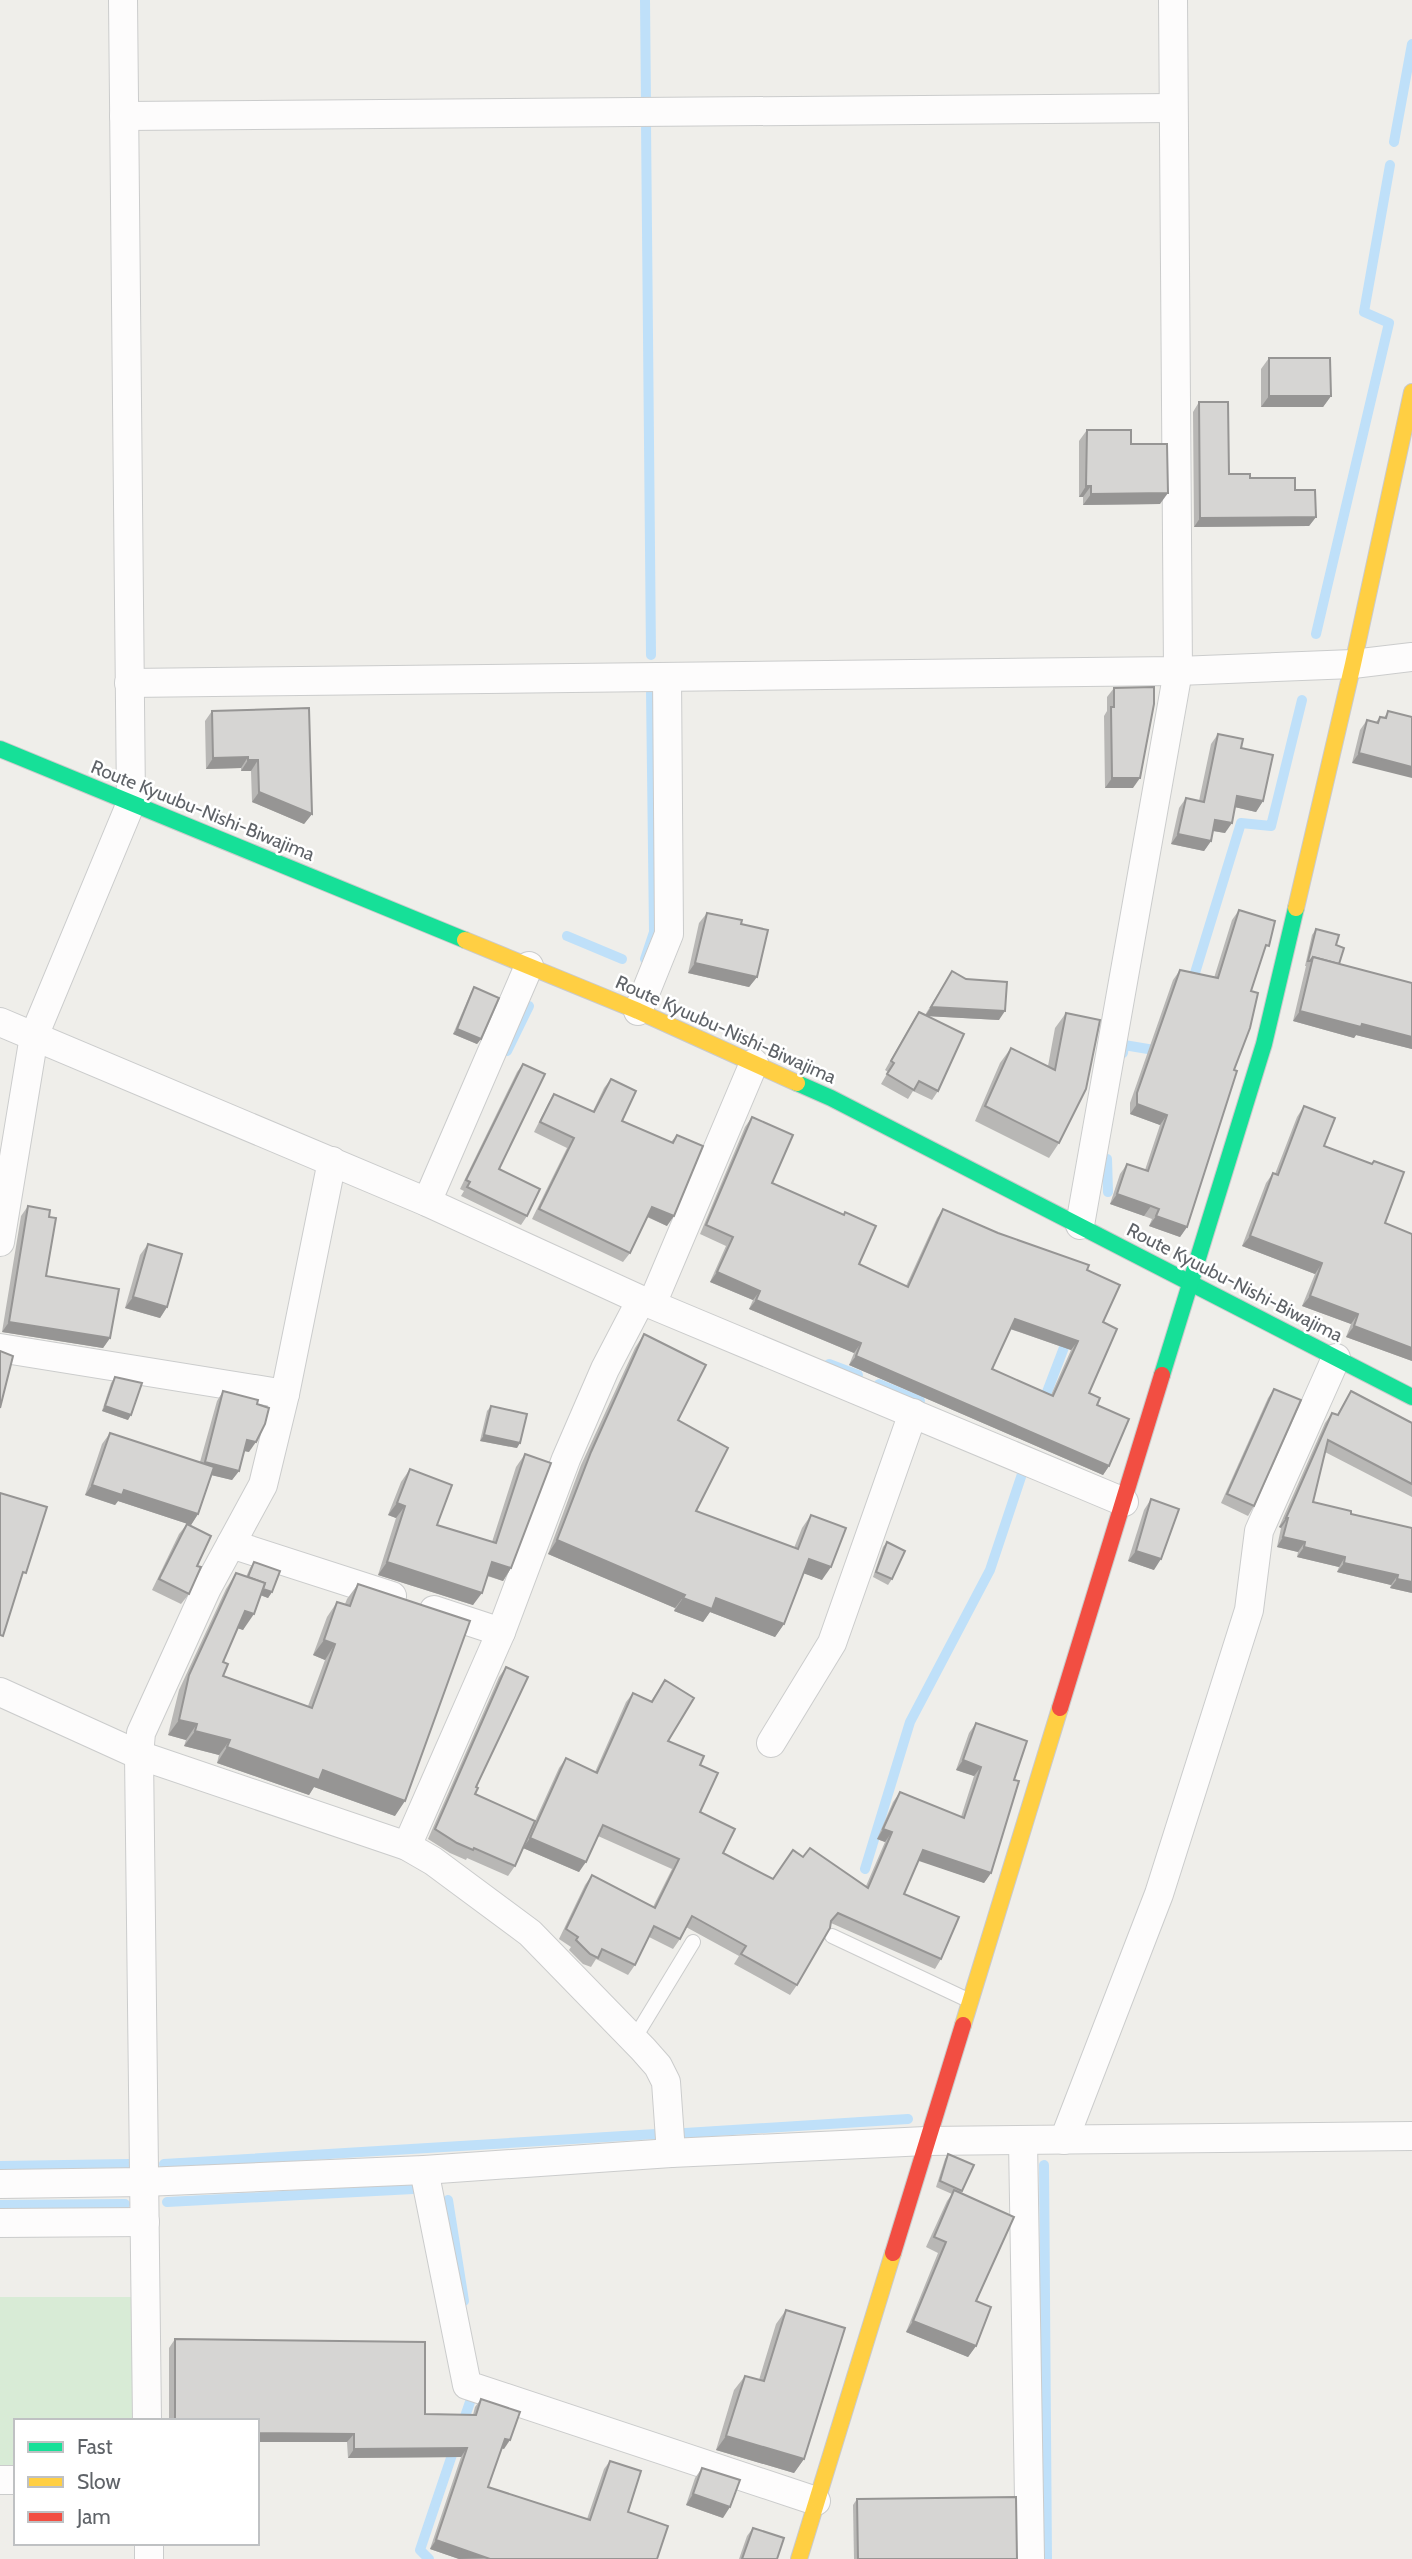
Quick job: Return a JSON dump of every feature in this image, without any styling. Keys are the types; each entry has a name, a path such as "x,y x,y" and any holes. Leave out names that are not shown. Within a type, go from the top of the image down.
{"street":[{"path":"0,1242 34,1036 131,803 123,0"},
{"path":"1080,1226 1178,671 1173,0"},
{"path":"124,116 1173,108"},
{"path":"799,2559 1264,1044 1353,664 1412,392"},
{"path":"129,683 1178,671 1353,664 1412,657"},
{"path":"638,1011 669,934 667,677"},
{"name":"Route Kyuubu-Nishi-Biwajima","path":"0,749 638,1011 831,1098 1412,1397"},
{"path":"427,1202 529,967"},
{"path":"0,1022 427,1202 647,1302 1125,1502"},
{"path":"407,1846 501,1632 566,1459 606,1369 647,1302 754,1063"},
{"path":"147,2419 139,1755 141,1734 207,1588 263,1485 285,1394 332,1161"},
{"path":"0,1348 285,1394"},
{"path":"1063,2140 1159,1894 1249,1610 1259,1531 1335,1358"},
{"path":"771,1743 832,1643 913,1413"},
{"path":"231,1544 501,1632"},
{"path":"0,1692 139,1755 407,1846 433,1861 530,1933 658,2066 666,2082 671,2153"},
{"path":"0,2184 144,2182 424,2170 671,2153 926,2141 1412,2136"},
{"path":"1023,2140 1030,2559"},
{"path":"424,2170 467,2385 816,2501"},
{"path":"0,2223 145,2222"}],"lane":[{"path":"832,1936 970,2001"},
{"path":"634,2039 693,1942"}],"green space":[{"path":"0,2297 136,2297 138,2419 14,2419 14,2471 0,2471"}],"building":[{"path":"1269,358 1330,358 1331,396 1269,396"},
{"path":"1199,402 1228,402 1229,474 1250,474 1250,478 1295,478 1295,490 1315,490 1316,517 1200,518"},
{"path":"1087,430 1131,430 1131,444 1167,444 1168,493 1091,494 1091,486 1086,486"},
{"path":"1154,687 1154,704 1140,778 1112,778 1111,707 1114,707 1114,688"},
{"path":"309,708 312,814 259,792 258,760 248,760 248,757 213,758 212,711"},
{"path":"1388,711 1412,717 1412,767 1359,753 1367,720 1378,723 1380,717 1386,718"},
{"path":"1218,734 1243,739 1241,748 1273,755 1263,801 1237,796 1232,823 1215,820 1211,841 1178,834 1186,798 1204,802"},
{"path":"1239,910 1275,921 1269,946 1266,945 1251,991 1258,993 1250,1028 1234,1070 1237,1071 1187,1227 1156,1216 1159,1209 1117,1194 1127,1164 1148,1171 1167,1115 1137,1104 1137,1093 1180,970 1218,978"},
{"path":"707,913 742,920 741,924 768,930 757,977 695,963"},
{"path":"1316,929 1339,935 1336,945 1344,948 1339,964 1313,957 1308,961"},
{"path":"1313,957 1412,983 1412,1037 1300,1011"},
{"path":"952,971 966,979 1007,982 1005,1011 931,1007"},
{"path":"474,987 499,998 481,1039 457,1029"},
{"path":"919,1012 964,1034 938,1091 919,1081 914,1090 887,1074 894,1063 891,1061"},
{"path":"1066,1013 1100,1020 1086,1089 1059,1143 985,1106 1011,1048 1055,1070"},
{"path":"523,1064 545,1074 499,1169 540,1189 527,1216 467,1187 470,1182 466,1180"},
{"path":"611,1079 636,1091 622,1121 673,1143 677,1135 703,1146 674,1216 652,1207 630,1253 539,1209 574,1138 540,1122 554,1094 594,1112"},
{"path":"1304,1106 1335,1118 1324,1146 1372,1164 1374,1161 1404,1172 1385,1223 1412,1234 1412,1348 1354,1326 1358,1314 1310,1296 1322,1263 1250,1236 1273,1173 1278,1175"},
{"path":"752,1117 793,1135 772,1183 876,1226 859,1264 908,1287 943,1209 998,1233 1089,1265 1087,1270 1120,1285 1103,1322 1117,1329 1089,1393 1100,1398 1097,1405 1129,1419 1109,1466 856,1356 861,1343 756,1300 760,1291 717,1272 733,1237 706,1225","holes":["1015,1319 1078,1341 1053,1396 992,1369"]},
{"path":"28,1206 50,1210 49,1217 56,1218 46,1276 119,1289 110,1338 9,1322"},
{"path":"148,1244 182,1254 167,1307 133,1297"},
{"path":"644,1334 706,1365 678,1420 728,1448 696,1511 798,1549 811,1515 846,1528 831,1567 809,1559 784,1624 716,1598 712,1609 557,1540 591,1452"},
{"path":"0,1351 13,1356 0,1408"},
{"path":"115,1377 142,1383 131,1415 105,1406"},
{"path":"1274,1389 1301,1400 1254,1506 1227,1494"},
{"path":"223,1391 258,1400 257,1404 269,1408 256,1442 247,1440 239,1471 205,1462"},
{"path":"1351,1391 1412,1423 1412,1484 1328,1440 1313,1502 1412,1528 1412,1582 1397,1579 1398,1575 1344,1563 1345,1557 1304,1547 1305,1542 1283,1537 1286,1518 1332,1413 1338,1415"},
{"path":"491,1406 527,1414 520,1443 484,1435"},
{"path":"110,1433 214,1467 198,1514 124,1490 122,1495 92,1485"},
{"path":"525,1454 551,1463 511,1568 492,1562 482,1593 387,1562 405,1506 397,1503 410,1469 452,1485 437,1525 496,1543"},
{"path":"0,1493 47,1507 3,1636 0,1635"},
{"path":"1151,1499 1179,1509 1161,1559 1136,1551"},
{"path":"187,1524 211,1536 197,1566 201,1567 189,1594 159,1579"},
{"path":"887,1542 905,1551 892,1579 876,1572"},
{"path":"254,1562 280,1571 272,1592 263,1589 265,1583 248,1577"},
{"path":"236,1573 265,1583 254,1614 245,1611 223,1662 228,1664 223,1676 312,1708 335,1644 324,1640 337,1602 350,1606 358,1584 470,1621 405,1801 323,1770 319,1780 227,1747 230,1740 195,1731 197,1724 179,1720 189,1675"},
{"path":"506,1667 528,1677 475,1794 535,1821 515,1866 457,1843 435,1829"},
{"path":"665,1680 694,1698 668,1741 704,1756 700,1765 718,1773 700,1812 735,1829 723,1853 773,1879 793,1850 803,1857 810,1848 868,1888 892,1832 883,1829 900,1792 964,1818 981,1767 963,1760 976,1723 1027,1741 1014,1780 1019,1781 991,1873 923,1850 904,1894 959,1917 941,1959 838,1913 831,1921 830,1928 797,1985 741,1954 746,1946 692,1916 680,1939 654,1926 635,1965 602,1949 598,1958 576,1940 578,1937 566,1929 592,1875 655,1908 679,1859 603,1825 586,1862 530,1838 566,1758 597,1773 633,1693 652,1702"},
{"path":"948,2154 974,2165 962,2191 940,2181"},
{"path":"954,2190 1014,2217 976,2301 991,2307 976,2346 913,2321 946,2242 934,2237"},
{"path":"786,2310 845,2328 804,2459 726,2436 745,2376 764,2381"},
{"path":"175,2339 425,2342 425,2414 476,2415 481,2399 520,2412 510,2440 505,2439 488,2487 590,2520 610,2461 641,2471 628,2512 668,2526 657,2559 490,2559 436,2540 467,2448 354,2449 354,2434 259,2433 259,2419 175,2419"},
{"path":"702,2468 740,2480 730,2507 693,2494"},
{"path":"1016,2497 1017,2559 858,2559 857,2499"},
{"path":"753,2528 784,2538 777,2559 742,2559"}],"waterway":[{"path":"645,0 646,103"},
{"path":"1394,142 1412,44"},
{"path":"646,123 651,655"},
{"path":"1316,634 1389,323 1364,312 1390,165"},
{"path":"645,959 654,932 651,690"},
{"path":"1191,986 1241,823 1271,826 1302,700"},
{"path":"567,936 622,959"},
{"path":"507,1051 529,1006"},
{"path":"1123,1053 1124,1045 1160,1051"},
{"path":"1107,1159 1108,1192"},
{"path":"1042,1405 1068,1337"},
{"path":"829,1364 858,1375"},
{"path":"879,1384 920,1401"},
{"path":"865,1869 910,1722 990,1570 1022,1474"},
{"path":"685,2133 908,2119"},
{"path":"164,2164 656,2134"},
{"path":"0,2166 129,2164"},
{"path":"1044,2165 1047,2559"},
{"path":"167,2202 413,2189"},
{"path":"448,2200 464,2301"},
{"path":"0,2205 125,2204"},
{"path":"462,2425 470,2402"},
{"path":"429,2559 420,2550 455,2446"}],"traffic: fast":[{"path":"0,749 465,940"},
{"path":"1162,1375 1264,1044 1296,908"},
{"path":"797,1083 831,1098 1412,1397"}],"traffic: slow":[{"path":"1296,908 1412,392"},
{"path":"465,940 638,1011 797,1083"},
{"path":"963,2025 1060,1708"},
{"path":"799,2559 893,2253"}],"traffic: jam":[{"path":"1060,1708 1162,1375"},
{"path":"893,2253 963,2025"}]}
